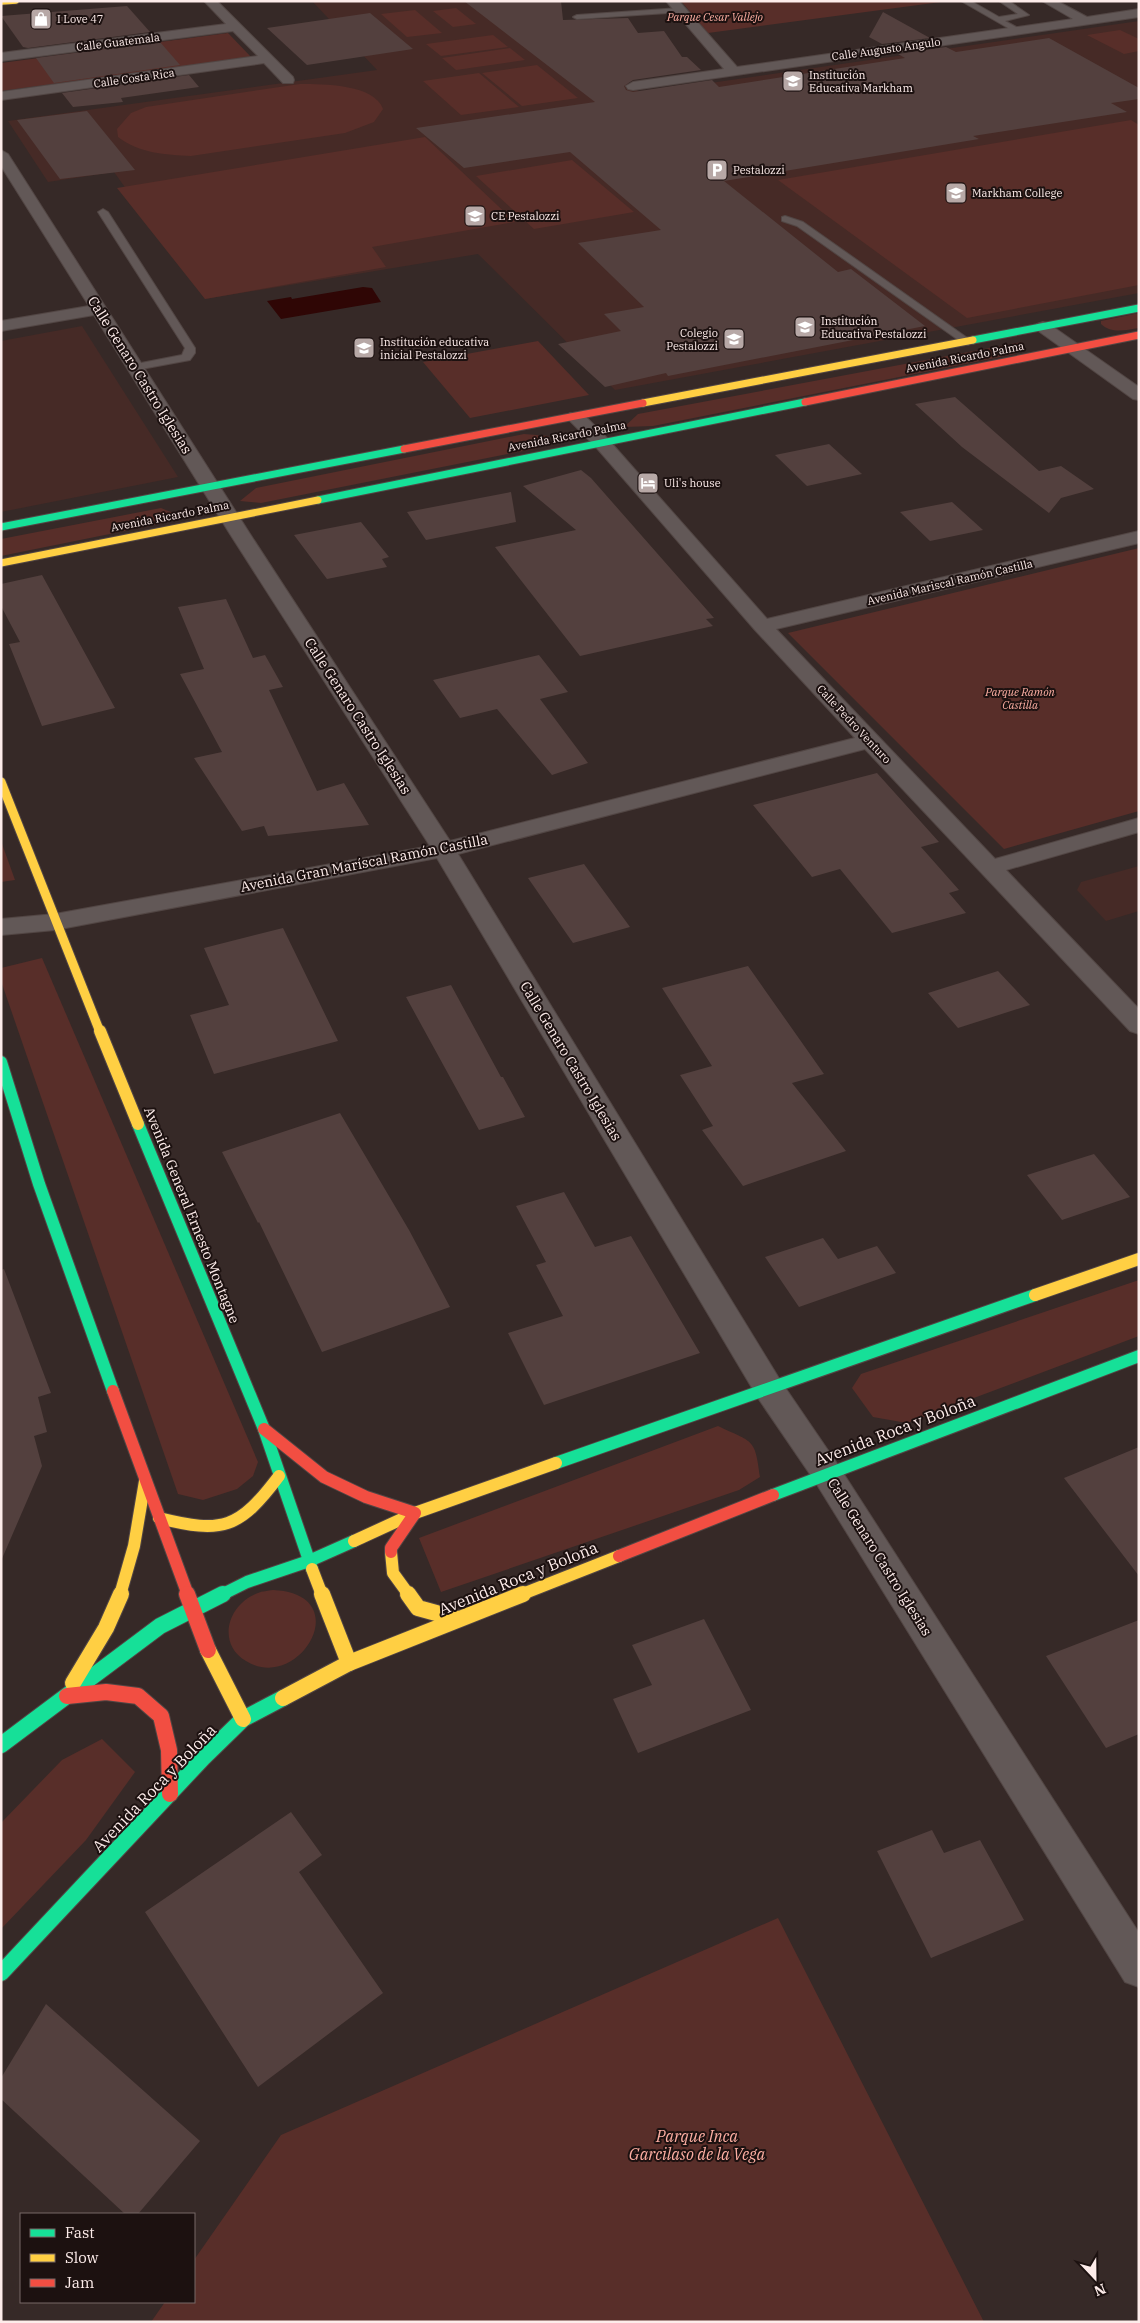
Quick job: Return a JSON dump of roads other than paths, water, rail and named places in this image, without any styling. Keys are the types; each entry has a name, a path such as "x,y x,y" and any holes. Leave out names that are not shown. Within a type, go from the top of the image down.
{"main road":[{"path":"1,2 16,1"},
{"name":"Avenida Ricardo Palma","path":"1,527 1139,308"},
{"name":"Avenida Ricardo Palma","path":"1,563 1139,335"},
{"name":"Avenida General Ernesto Montagne","path":"1,782 55,922 264,1429 309,1561 349,1663"},
{"path":"1,1062 39,1184 145,1480 212,1660 243,1719"},
{"path":"1,1745 160,1626 247,1582 309,1561 415,1513 1139,1259"},
{"name":"Avenida Roca y Boloña","path":"1,1973 243,1719 349,1663 827,1474 1139,1356"},
{"path":"264,1429 324,1477 366,1498 415,1513"},
{"path":"159,1518 185,1526 213,1530 239,1521 261,1503 279,1476"},
{"path":"65,1696 96,1646 119,1598 134,1538 145,1480"},
{"path":"415,1513 391,1548 393,1573 418,1608 458,1619"},
{"path":"65,1696 106,1692 138,1696 161,1716 169,1750 170,1794"}],"street":[{"path":"210,1 288,80"},
{"path":"1048,1 1084,20"},
{"path":"676,6 733,71"},
{"name":"Calle Augusto Angulo","path":"633,86 1139,13"},
{"name":"Calle Guatemala","path":"1,57 235,27"},
{"name":"Calle Costa Rica","path":"1,96 267,59"},
{"name":"Calle Genaro Castro Iglesias","path":"1,154 8,179 100,310 229,518 444,850 769,1389 827,1474 1139,1968"},
{"path":"1,326 100,310"},
{"path":"1043,328 1139,395"},
{"name":"Calle Pedro Venturo","path":"576,417 601,442 762,626 869,741 992,867 1139,1025"},
{"name":"Avenida Mariscal Ramón Castilla","path":"762,626 1139,537"},
{"name":"Avenida Gran Maríscal Ramón Castilla","path":"1,927 55,922 444,850 869,741"},
{"path":"992,867 1139,825"}],"lane":[{"path":"965,1 1015,30"},
{"path":"997,20 1025,14 1003,1"},
{"path":"577,17 676,6"},
{"path":"103,212 190,348 190,354 186,358 136,367"},
{"path":"785,218 800,224 968,342"}],"place":[{"name":"I Love 47","path":"41,19"},
{"name":"Institución Educativa Markham","path":"793,81"},
{"name":"Pestalozzi","path":"717,170"},
{"name":"Markham College","path":"956,193"},
{"name":"CE Pestalozzi","path":"475,216"},
{"name":"Institución Educativa Pestalozzi","path":"805,327"},
{"name":"Colegio Pestalozzi","path":"734,339"},
{"name":"Institución educativa inicial Pestalozzi","path":"364,348"},
{"name":"Uli's house","path":"648,483"}],"park label":[{"name":"Parque Cesar Vallejo","path":"715,17"},
{"name":"Parque Ramón Castilla","path":"1020,698"},
{"name":"Parque Inca Garcilaso de la Vega","path":"697,2145"}]}
